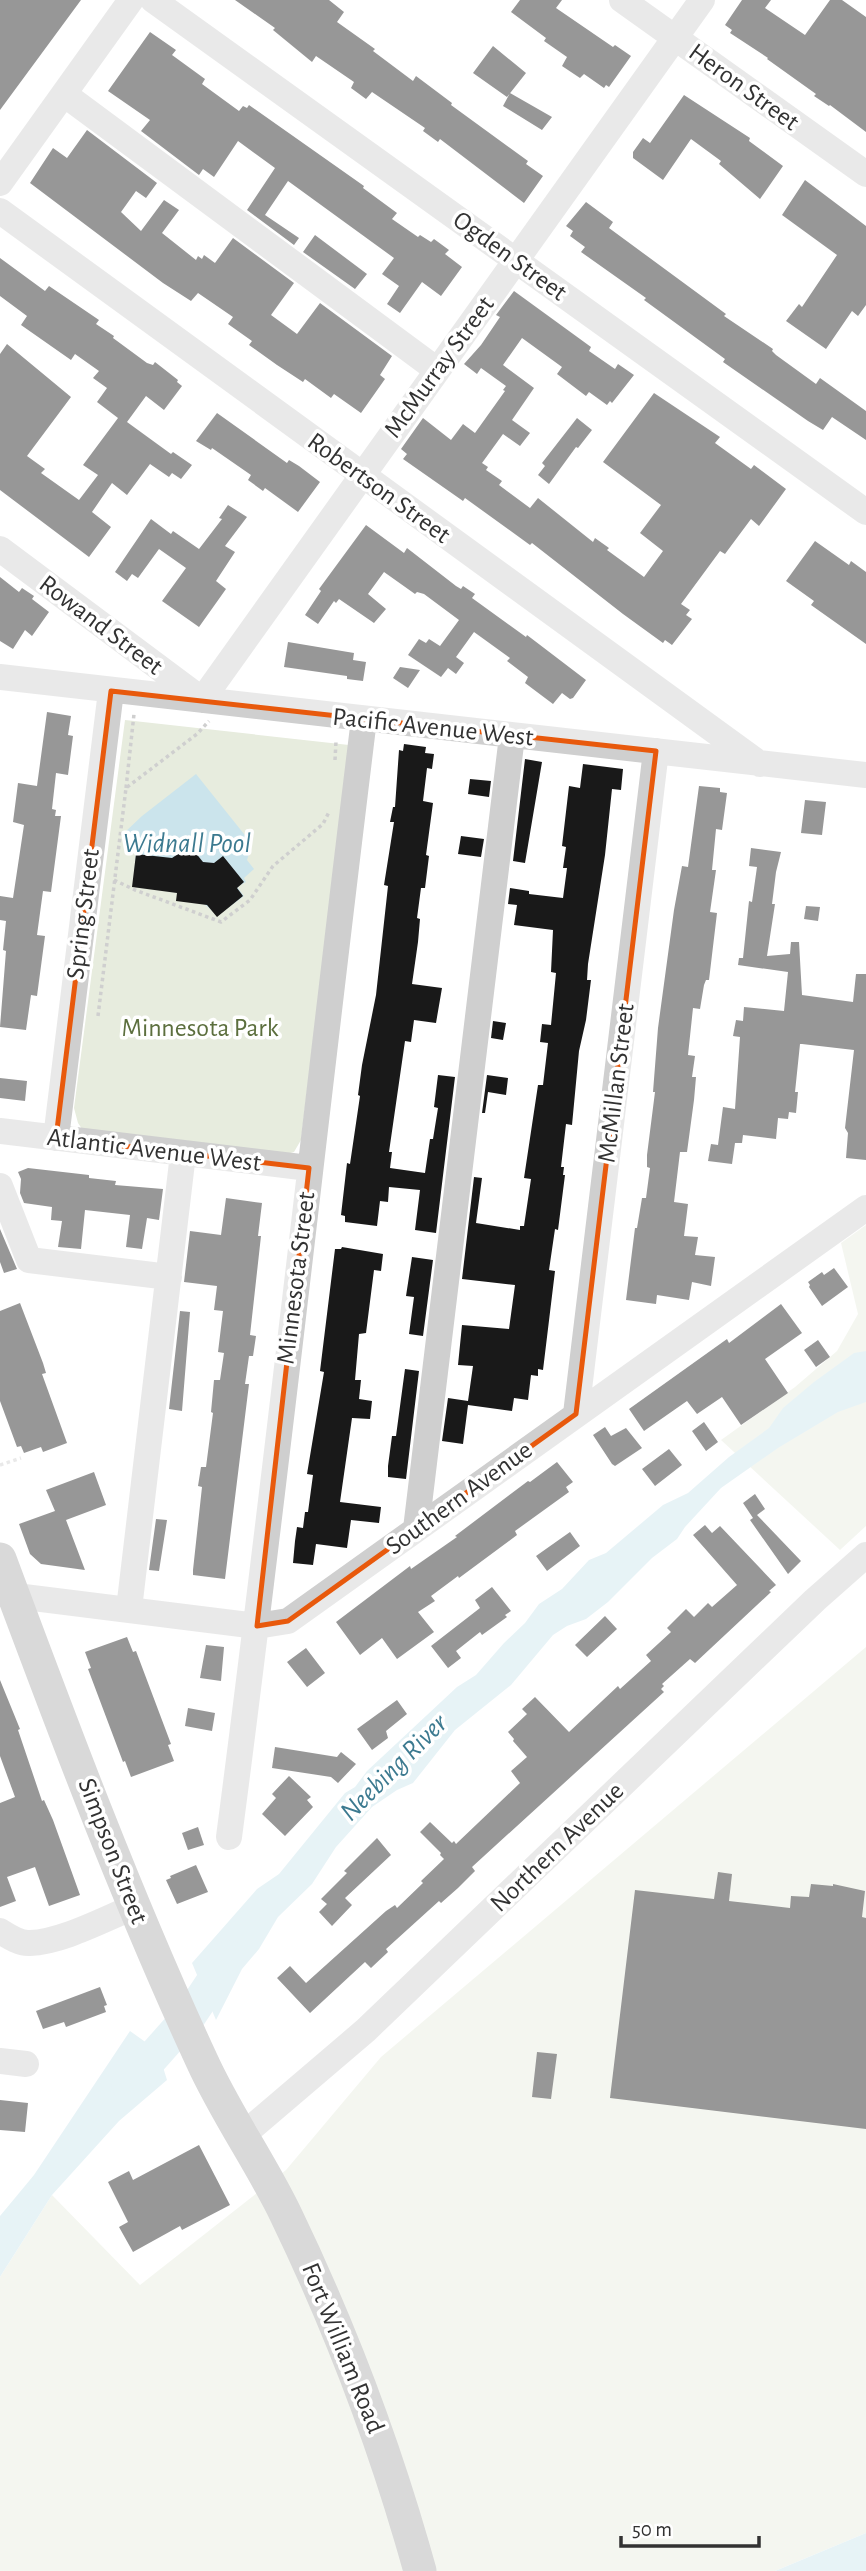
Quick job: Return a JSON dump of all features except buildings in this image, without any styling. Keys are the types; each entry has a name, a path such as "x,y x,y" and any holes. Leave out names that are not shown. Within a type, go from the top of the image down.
{"main road":[{"name":"Simpson Street","path":"0,1559 7,1595 164,1980 204,2065 243,2135"},
{"name":"Fort William Road","path":"243,2135 285,2213 335,2320 387,2458 420,2571"}],"street":[{"path":"0,183 131,0"},
{"name":"Ogden Street","path":"153,0 866,512"},
{"name":"Heron Street","path":"622,0 866,174"},
{"name":"McMurray Street","path":"206,710 361,476 702,0"},
{"path":"64,94 437,370"},
{"name":"Robertson Street","path":"0,212 760,764"},
{"name":"Rowand Street","path":"0,549 206,710"},
{"name":"Pacific Avenue West","path":"0,677 111,691 206,710 364,719 866,775"},
{"name":"Spring Street","path":"56,1138 111,691"},
{"name":"Minnesota Street","path":"229,1837 257,1626 364,719"},
{"path":"416,1529 512,736"},
{"name":"McMillan Street","path":"576,1414 656,751"},
{"name":"Atlantic Avenue West","path":"0,1131 309,1168"},
{"path":"129,1609 183,1154"},
{"path":"0,1186 29,1260 169,1278"},
{"name":"Southern Avenue","path":"7,1595 257,1626 288,1621 866,1208"},
{"name":"Northern Avenue","path":"243,2135 366,2030 815,1600 866,1555"},
{"path":"0,1931 28,1944 55,1938 134,1907"}],"path":[{"path":"98,1016 135,709"},
{"path":"126,788 197,734 206,710"},
{"path":"334,766 336,741"},
{"path":"114,880 220,922 250,900 272,866 323,824 330,809"},
{"path":"0,1465 21,1458"}],"highlighted area":[{"path":"111,691 656,751 576,1414 288,1621 257,1626 309,1168 56,1138"}],"green space":[{"name":"Minnesota Park","path":"125,720 349,745 301,1140 294,1152 278,1156 86,1135 78,1123 74,1108"},
{"path":"866,1225 866,1526 840,1550 721,1440 795,1387 837,1351 858,1314 841,1243"},
{"path":"866,1647 866,2533 775,2571 0,2571 0,2277 52,2195 140,2285 286,2170 381,2057"}],"water":[{"name":"Widnall Pool","path":"196,774 252,844 247,860 254,869 244,878 246,882 237,887 244,896 217,916 200,901 179,893 133,886 136,853 123,834"},
{"path":"866,1351 866,1402 838,1412 778,1448 721,1488 677,1539 652,1558 608,1602 586,1619 553,1635 511,1685 455,1730 413,1783 372,1807 336,1847 312,1884 278,1917 259,1949 242,1969 216,2020 192,1963 257,1889 279,1874 345,1793 355,1787 367,1771 457,1687 476,1675 525,1623 539,1604 562,1589 589,1560 606,1553 663,1505 688,1493 729,1457 769,1428 783,1408 814,1382 854,1353"},
{"path":"130,2031 158,2051 167,2080 119,2121 52,2195 0,2277 0,2216 34,2175"},
{"path":"866,2533 866,2571 775,2571"}],"waterway":[{"name":"Neebing River","path":"128,2085 191,2014 229,1957"}]}
